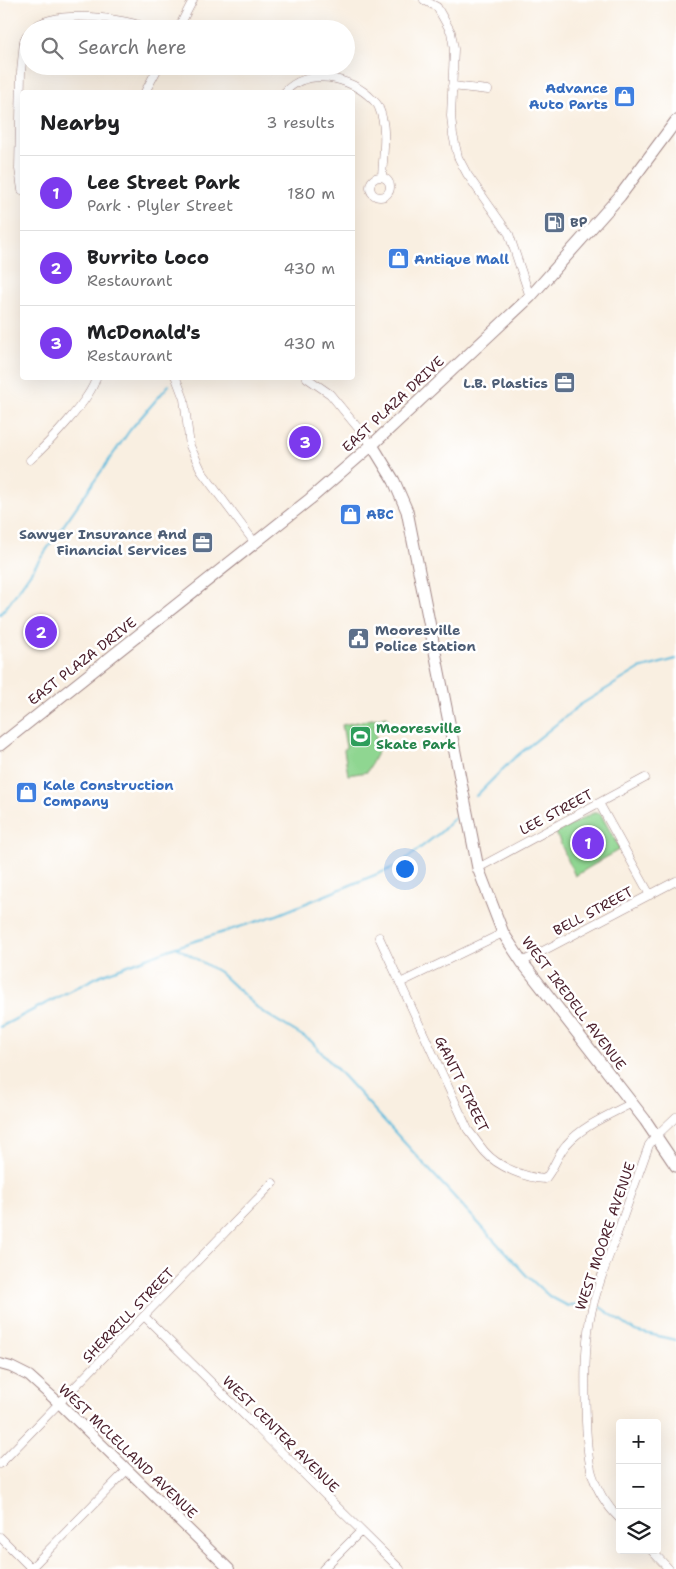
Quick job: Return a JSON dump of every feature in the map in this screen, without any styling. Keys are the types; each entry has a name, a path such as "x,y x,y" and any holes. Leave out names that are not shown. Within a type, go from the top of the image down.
{"main road":[{"name":"EAST PLAZA DRIVE","path":"0,745 310,499 372,446 530,297 620,196 676,121"},
{"name":"WEST IREDELL AVENUE","path":"372,446 394,481 407,511 478,868 503,933 522,962 632,1103 676,1166"}],"street":[{"path":"183,20 193,0"},
{"path":"424,0 437,7 452,32 454,49 451,116 458,157 467,174 510,234 530,297"},
{"path":"437,7 443,0"},
{"path":"49,20 69,16 126,20"},
{"path":"21,75 21,90"},
{"path":"146,90 154,75"},
{"path":"286,90 309,78 330,78 348,83 366,92 378,106 385,124 382,177"},
{"path":"452,86 488,90"},
{"path":"20,120 20,176"},
{"path":"30,460 45,447 68,420 96,380"},
{"path":"177,380 184,400 190,446 202,472 255,543"},
{"name":"WEST IREDELL AVENUE","path":"311,380 330,394 372,446"},
{"name":"LEE STREET","path":"478,868 645,778"},
{"path":"599,803 650,895"},
{"name":"BELL STREET","path":"522,962 676,881"},
{"path":"400,983 503,933"},
{"name":"GANTT STREET","path":"379,937 468,1130 486,1154 509,1170 536,1179 545,1179 564,1147 577,1133 632,1103"},
{"name":"WEST MOORE AVENUE","path":"616,1513 600,1495 592,1474 587,1436 585,1394 585,1353 590,1317 600,1280 649,1145 676,1117"},
{"name":"SHERRILL STREET","path":"0,1464 273,1184"},
{"name":"WEST CENTER AVENUE","path":"144,1316 400,1569"},
{"name":"WEST MCLELLAND AVENUE","path":"0,1364 12,1367 29,1376 229,1569"},
{"path":"0,1537 31,1569 127,1470"},
{"path":"323,1569 361,1531"},
{"path":"655,1554 669,1569"}],"green space":[{"name":"Mooresville Skate Park","path":"387,716 388,721 374,724 378,751 367,772 348,775 342,725"},
{"path":"593,813 600,813 620,849 575,876 556,833"}],"waterway":[{"path":"0,614 130,430 169,385"},
{"path":"476,796 513,759 580,705 639,669 676,659"},
{"path":"0,1027 101,975 176,947 277,915 397,866 442,831 454,818"},
{"path":"176,947 219,972 261,1011 311,1041 527,1276 549,1296 568,1306 587,1302"},
{"path":"600,1307 635,1331 676,1340"}],"place":[{"name":"Advance Auto Parts","path":"624,96"},
{"name":"BP","path":"554,222"},
{"name":"Antique Mall","path":"398,259"},
{"name":"L.B. Plastics","path":"564,383"},
{"name":"McDonald's","path":"305,442"},
{"name":"ABC","path":"350,514"},
{"name":"Sawyer Insurance And Financial Services","path":"203,542"},
{"name":"Burrito Loco","path":"41,632"},
{"name":"Mooresville Police Station","path":"359,638"},
{"name":"Mooresville Skate Park","path":"360,736"},
{"name":"Kale Construction Company","path":"27,793"},
{"name":"Lee Street Park","path":"588,843"}]}
